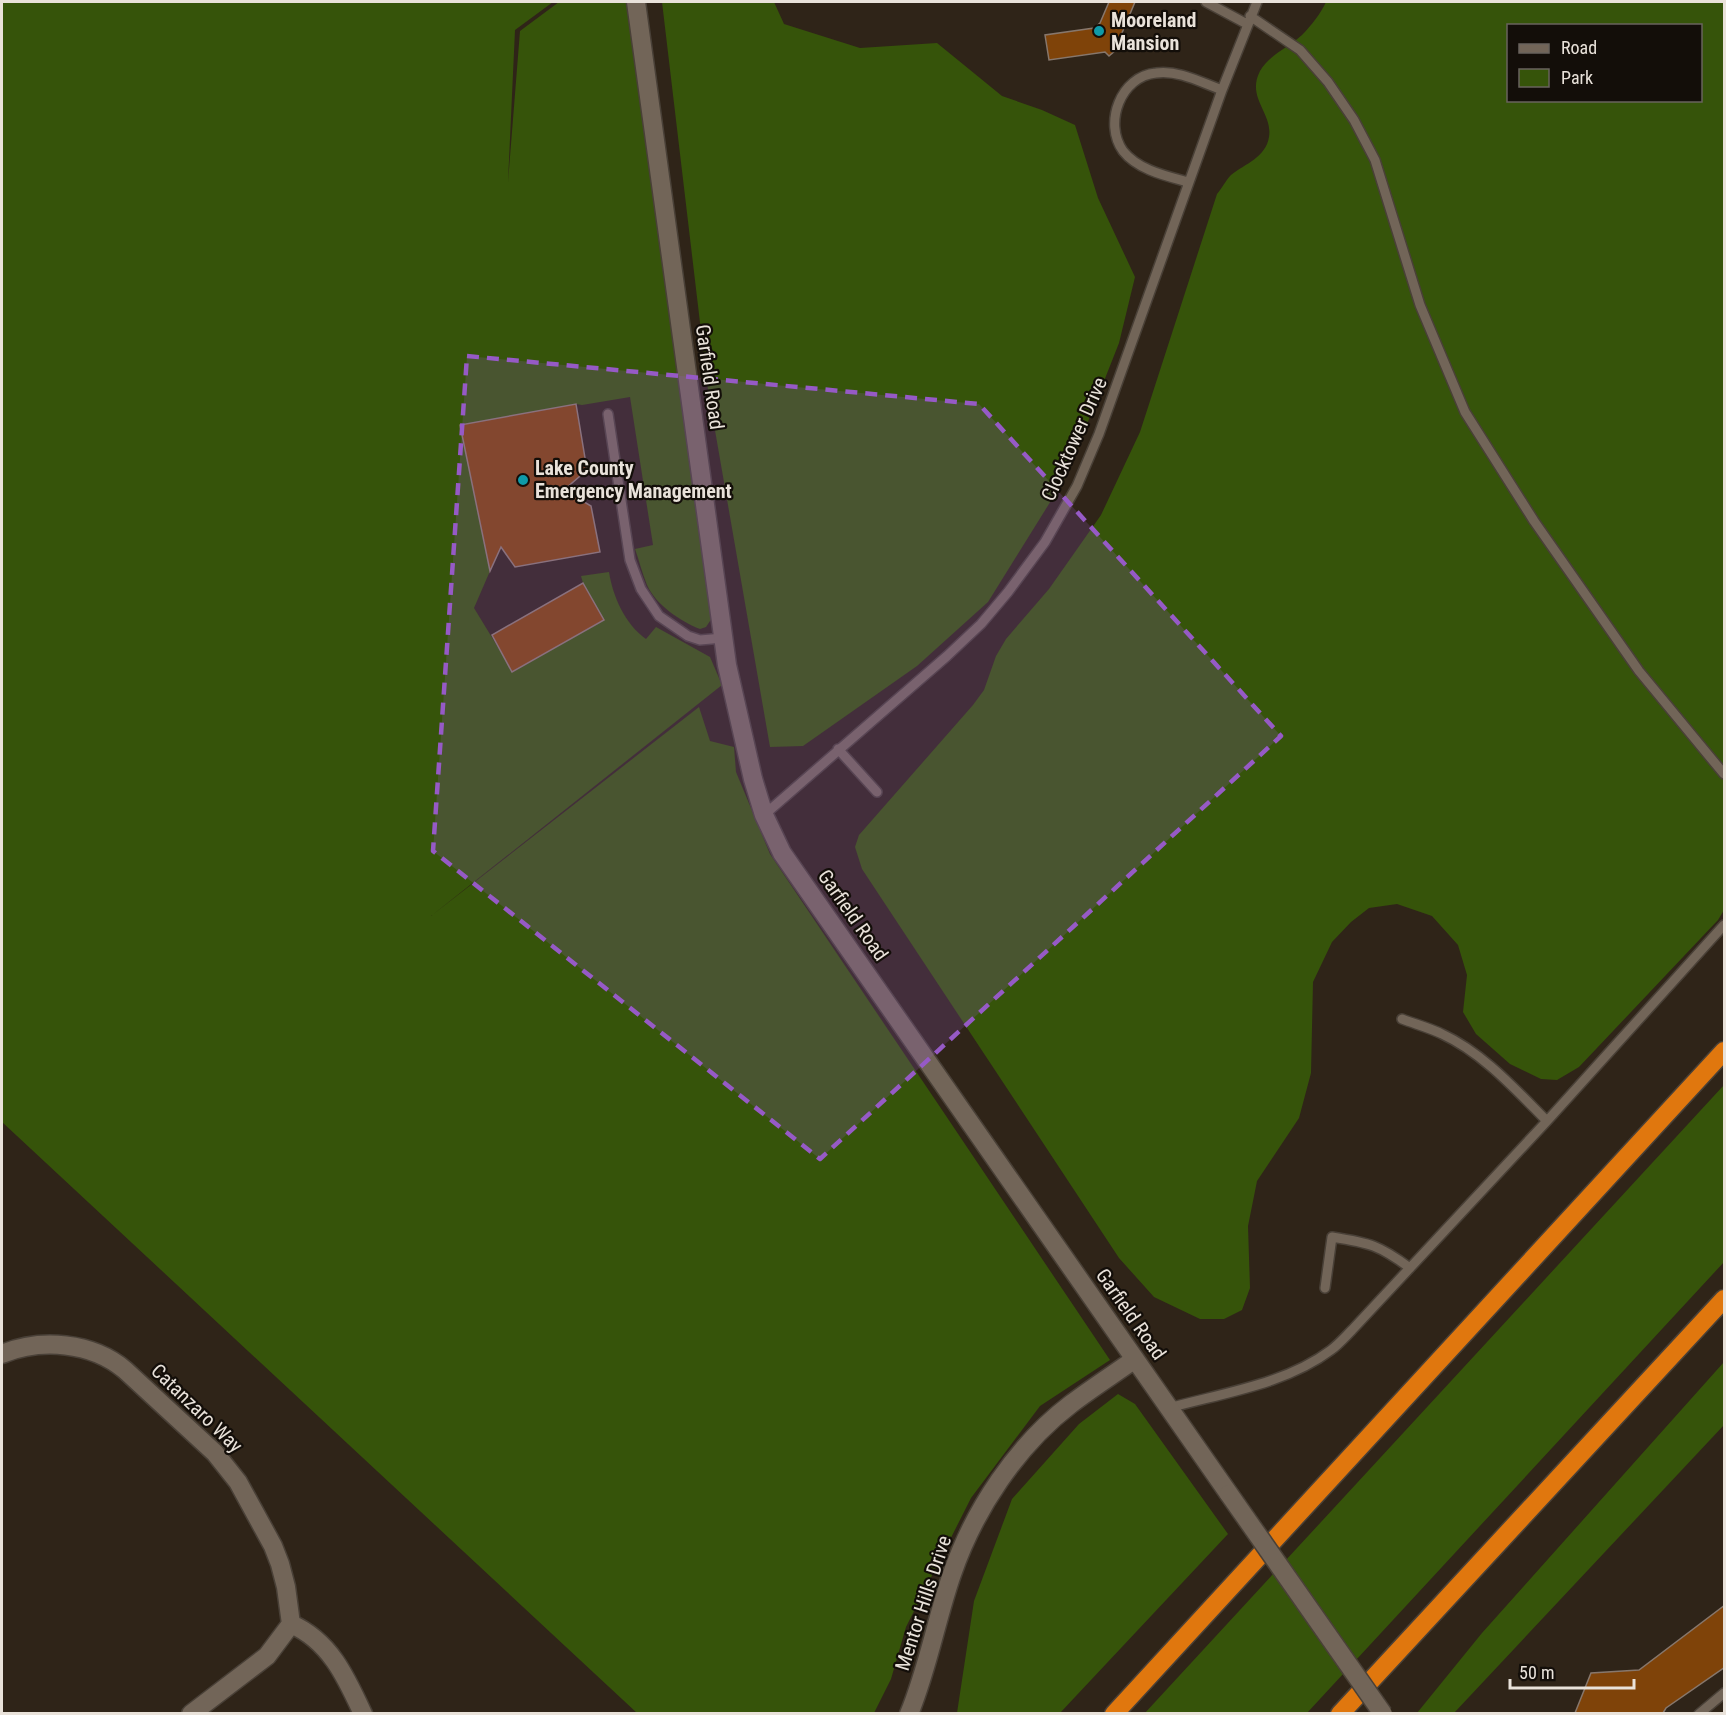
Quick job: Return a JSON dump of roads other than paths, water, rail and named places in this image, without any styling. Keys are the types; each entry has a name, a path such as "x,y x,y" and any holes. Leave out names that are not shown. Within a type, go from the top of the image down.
{"highway":[{"path":"1114,1713 1725,1051"},
{"path":"1340,1713 1725,1299"}],"street":[{"name":"Garfield Road","path":"636,2 730,683 764,815 782,853 1383,1713"},
{"name":"Catanzaro Way","path":"2,1354 27,1346 46,1344 100,1354 125,1370 215,1453 238,1482 273,1546 286,1587 291,1624"},
{"name":"Mentor Hills Drive","path":"909,1713 925,1668 952,1571 971,1529 998,1482 1051,1421 1071,1404 1135,1359"},
{"path":"191,1713 267,1656 291,1624 310,1634 333,1657 345,1675 363,1713"}],"lane":[{"path":"1206,2 1249,20 1300,50 1328,82 1354,120 1375,160 1420,305 1465,411 1534,521 1639,671 1725,774"},
{"name":"Clocktower Drive","path":"764,815 981,624 1045,542 1077,486 1099,434 1188,182 1257,2"},
{"path":"1188,182 1143,167 1124,152 1113,122 1116,110 1124,93 1136,80 1154,73 1178,73 1222,90"},
{"path":"608,414 630,560 641,590 659,616 688,636 700,640 723,638"},
{"path":"838,749 877,792"},
{"path":"1169,1408 1275,1379 1309,1364 1332,1349 1547,1121 1725,925"},
{"path":"1402,1019 1442,1033 1469,1049 1495,1070 1547,1121"},
{"path":"1325,1288 1332,1238 1366,1242 1386,1251 1410,1268"},
{"path":"1699,1713 1724,1694"}],"place":[{"name":"Mooreland Mansion","path":"1099,31"},
{"name":"Lake County Emergency Management","path":"523,480"}]}
